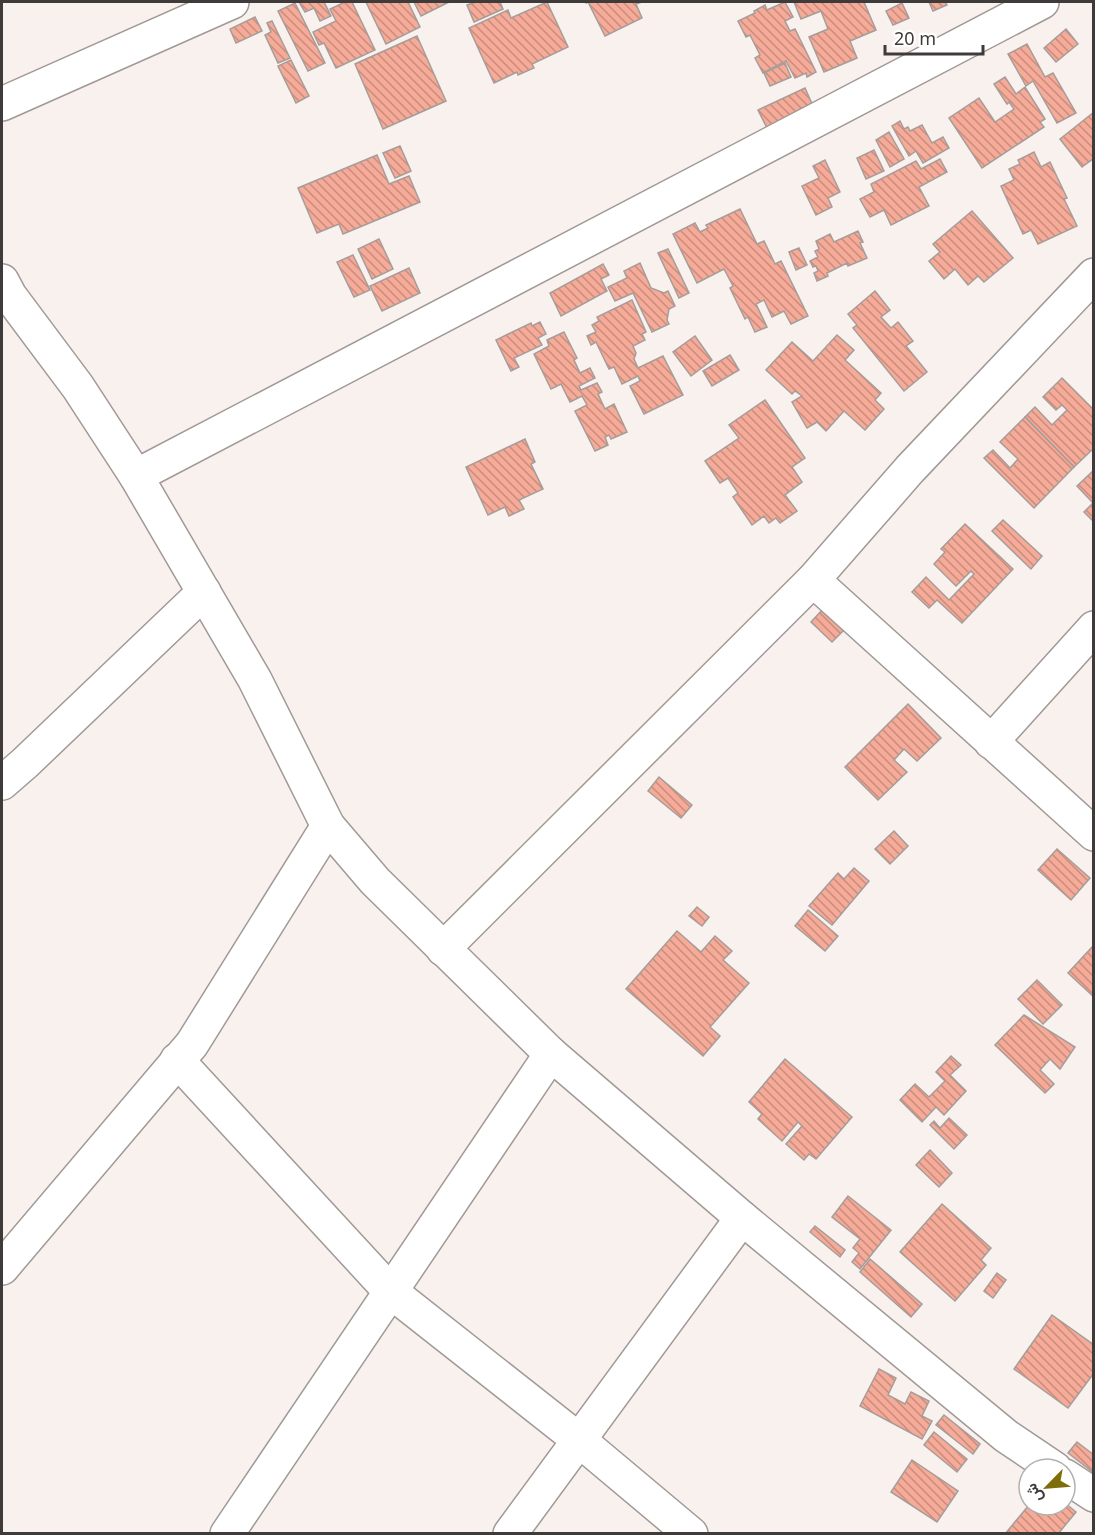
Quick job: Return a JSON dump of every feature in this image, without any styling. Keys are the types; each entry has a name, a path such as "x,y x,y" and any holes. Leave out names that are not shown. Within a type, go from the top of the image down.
{"street":[{"path":"2,104 232,2"},
{"path":"136,476 1042,2"},
{"path":"443,949 813,580 910,469 1094,274"},
{"path":"2,280 10,296 78,387 136,476 255,680 328,826 375,881 551,1054 742,1218 1006,1436 1037,1457"},
{"path":"813,580 1094,834"},
{"path":"2,783 26,763 204,592"},
{"path":"992,742 1094,628"},
{"path":"2,1268 192,1044 328,826"},
{"path":"227,1533 551,1054"},
{"path":"177,1060 390,1291 579,1440 691,1533"},
{"path":"510,1533 742,1218"},
{"path":"1077,1484 1094,1495"}],"building":[{"path":"299,2 324,2 331,16 320,21 314,8 305,12"},
{"path":"345,2 352,2 375,50 336,68 324,43 319,45 313,32 336,21 330,9"},
{"path":"366,2 408,2 420,27 386,44"},
{"path":"414,2 449,2 421,16"},
{"path":"476,2 500,2 503,9 474,22 467,5"},
{"path":"547,2 568,47 532,64 534,68 518,75 517,72 494,83 469,28 508,10 511,18"},
{"path":"588,2 642,2 636,4 642,18 605,36"},
{"path":"785,2 793,17 785,21 790,31 795,29 816,72 807,77 806,73 795,78 786,61 763,73 755,58 760,55 750,35 746,37 738,21 765,5 767,10"},
{"path":"794,2 864,2 876,30 850,41 857,58 824,72 809,37 828,29 821,11 801,19"},
{"path":"929,2 945,2 947,5 933,11"},
{"path":"295,3 325,63 308,71 278,11"},
{"path":"902,3 909,18 893,25 886,11"},
{"path":"255,17 262,31 236,43 230,29"},
{"path":"272,21 290,58 278,63 265,35 271,32 267,23"},
{"path":"1066,29 1078,44 1056,62 1044,48"},
{"path":"417,36 446,101 383,129 355,64"},
{"path":"1027,44 1045,77 1053,73 1076,113 1057,123 1033,81 1026,86 1008,54"},
{"path":"291,60 309,96 296,103 278,66"},
{"path":"785,63 791,77 770,86 764,73"},
{"path":"1005,77 1016,94 1025,87 1045,119 1040,122 1044,127 982,168 949,118 979,98 995,122 1014,109 1009,102 1007,104 994,84"},
{"path":"805,88 813,106 767,128 758,110"},
{"path":"1094,112 1094,158 1082,167 1060,139"},
{"path":"900,121 904,129 908,127 910,131 922,125 932,143 943,137 949,148 923,163 916,151 909,156 892,126"},
{"path":"889,132 904,159 890,167 876,140"},
{"path":"400,146 411,171 395,178 383,153"},
{"path":"874,150 884,171 866,179 857,158"},
{"path":"1034,152 1041,167 1050,162 1077,226 1038,244 1031,230 1023,234 1001,186 1014,180 1009,169 1020,164 1018,160"},
{"path":"377,155 389,184 409,176 420,202 343,234 339,224 317,233 298,188"},
{"path":"940,159 947,172 919,187 929,206 891,225 884,210 870,217 860,199 874,192 871,184 916,161 921,169"},
{"path":"825,160 840,192 828,198 832,207 816,215 802,186 819,178 813,166"},
{"path":"740,209 757,244 764,241 775,264 781,261 808,316 791,324 784,311 772,317 764,300 756,304 767,327 755,332 748,317 745,319 730,288 733,286 724,269 697,283 673,234 695,223 700,232 708,228 706,225"},
{"path":"972,211 1013,258 984,282 978,276 968,285 955,269 944,279 929,261 940,252 933,244"},
{"path":"858,231 863,242 860,243 867,258 848,266 847,263 817,281 814,273 818,271 810,261 818,257 815,251 819,249 816,241 830,234 834,242"},
{"path":"379,239 393,269 372,279 358,249"},
{"path":"799,248 807,265 796,270 789,252"},
{"path":"668,249 689,293 679,298 658,253"},
{"path":"353,255 370,290 354,297 337,262"},
{"path":"640,263 651,288 664,293 668,291 675,306 669,309 667,320 669,324 652,332 633,293 615,301 608,287 627,278 624,271"},
{"path":"603,264 609,275 601,279 607,291 561,316 550,293"},
{"path":"409,268 420,293 382,311 370,286"},
{"path":"875,291 890,310 881,317 891,328 898,322 913,341 906,346 927,372 904,391 853,328 857,325 848,314"},
{"path":"632,300 646,332 642,334 645,340 633,346 636,353 634,359 638,368 663,356 683,395 644,414 630,386 640,381 638,376 622,384 614,367 609,369 596,342 591,345 587,336 596,332 592,325 599,321 597,317"},
{"path":"540,322 546,334 538,338 542,345 514,358 519,367 511,371 496,340 531,323 532,326"},
{"path":"564,332 577,358 574,360 580,373 590,368 595,378 579,386 581,390 597,383 602,392 598,394 605,409 614,404 627,432 611,439 609,435 605,437 608,445 595,451 575,411 587,405 582,396 570,402 561,384 551,389 534,354 549,346 547,340"},
{"path":"837,335 854,350 845,360 881,393 875,400 884,409 865,430 844,411 826,431 817,422 807,428 792,402 802,396 795,391 792,394 766,370 792,342 813,361"},
{"path":"695,336 712,360 691,376 673,352"},
{"path":"730,355 739,370 712,386 703,371"},
{"path":"1062,378 1094,410 1094,448 1074,467 1025,417 1035,407 1052,425 1067,410 1062,405 1056,410 1043,397"},
{"path":"765,400 805,458 792,467 802,482 785,495 797,511 780,523 776,518 769,523 764,516 752,525 733,497 738,493 728,478 720,483 705,461 739,438 729,425"},
{"path":"1025,417 1074,467 1034,508 984,458 993,450 1010,468 1018,459 1000,442"},
{"path":"525,439 535,462 531,464 543,489 519,500 524,509 509,516 505,507 488,515 466,467"},
{"path":"1094,470 1094,522 1084,512 1093,503 1077,486"},
{"path":"1003,520 1042,556 1031,569 992,531"},
{"path":"965,524 1013,569 962,623 937,600 929,608 912,592 926,577 949,600 974,574 971,571 956,586 934,564 945,552 941,549"},
{"path":"823,609 845,629 832,642 811,622"},
{"path":"908,704 941,738 917,761 904,749 894,760 907,772 878,800 845,767"},
{"path":"659,777 692,805 681,818 648,791"},
{"path":"894,831 908,846 890,864 875,849"},
{"path":"1057,849 1090,878 1071,900 1038,870"},
{"path":"854,868 869,881 832,925 809,906 838,873 844,879"},
{"path":"697,907 709,917 702,926 689,916"},
{"path":"808,910 838,936 825,951 795,926"},
{"path":"677,931 701,952 715,936 732,951 723,960 749,983 710,1027 720,1036 703,1056 626,989"},
{"path":"1094,945 1094,997 1068,973"},
{"path":"1037,980 1062,1005 1043,1024 1018,999"},
{"path":"1024,1015 1075,1047 1060,1069 1050,1059 1040,1070 1054,1084 1045,1093 995,1045"},
{"path":"951,1056 961,1065 950,1075 966,1091 944,1115 936,1107 922,1122 900,1100 915,1084 929,1097 945,1081 936,1072"},
{"path":"785,1059 852,1117 816,1159 809,1154 804,1160 786,1144 802,1126 798,1122 782,1141 758,1119 762,1114 749,1102"},
{"path":"949,1118 967,1135 954,1149 930,1125 934,1121 940,1128"},
{"path":"930,1150 952,1173 939,1187 916,1165"},
{"path":"848,1196 891,1230 860,1269 852,1262 859,1253 853,1248 860,1239 832,1217"},
{"path":"942,1204 991,1248 981,1260 986,1265 955,1301 900,1252"},
{"path":"815,1226 845,1250 840,1257 810,1232"},
{"path":"870,1259 922,1304 911,1317 860,1272"},
{"path":"997,1273 1006,1280 993,1298 984,1291"},
{"path":"1052,1315 1094,1345 1094,1373 1068,1408 1014,1369"},
{"path":"879,1369 896,1378 888,1395 905,1404 911,1392 929,1401 922,1416 932,1421 922,1439 860,1406"},
{"path":"944,1415 980,1444 973,1454 936,1425"},
{"path":"934,1432 967,1459 957,1472 924,1445"},
{"path":"1077,1442 1094,1455 1094,1473 1077,1460 1077,1457 1068,1453"},
{"path":"912,1460 958,1491 937,1522 891,1492"},
{"path":"1019,1517 1072,1517 1058,1534 1005,1534"}]}
